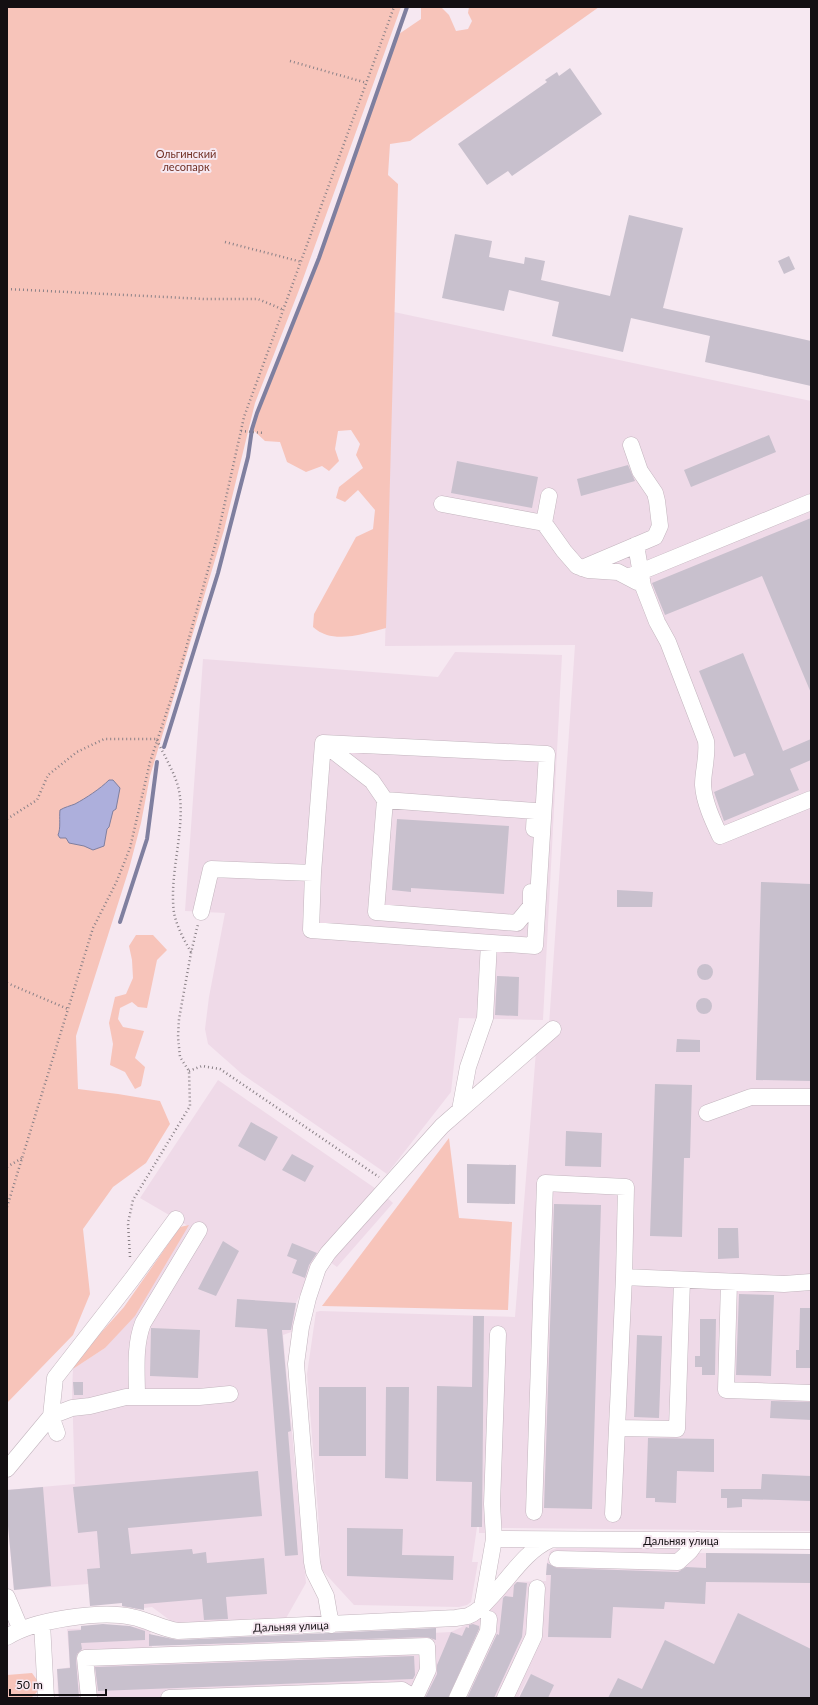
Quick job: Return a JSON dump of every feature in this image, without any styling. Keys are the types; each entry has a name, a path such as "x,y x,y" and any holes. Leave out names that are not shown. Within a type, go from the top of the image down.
{"street":[{"path":"582,568 655,537 660,526 656,497 640,471 631,445"},
{"path":"544,523 549,496"},
{"path":"442,504 544,523 577,566 582,568 618,572 637,578 811,502"},
{"path":"636,545 637,578 668,642 704,737 707,756 704,794 720,836 811,799"},
{"path":"322,742 372,781 386,800 376,912 517,923 531,906 535,811 386,800"},
{"path":"322,742 547,754 535,946 311,930 313,873 322,742"},
{"path":"200,918 211,869 313,873"},
{"path":"460,1110 468,1067 485,1018 489,943"},
{"path":"331,1625 326,1596 314,1572 312,1562 297,1395 296,1355 308,1298 318,1268 328,1253 442,1126 553,1029"},
{"path":"707,1113 751,1097 811,1097"},
{"path":"534,1512 545,1183 626,1187 624,1277 613,1514"},
{"path":"57,1434 51,1416 55,1378 132,1279 176,1219"},
{"path":"137,1397 138,1341 142,1323 198,1230"},
{"path":"624,1277 784,1284 811,1282"},
{"path":"617,1428 677,1429 682,1280"},
{"path":"729,1282 726,1390 811,1393"},
{"path":"457,1698 488,1631 486,1613 494,1539 492,1504 498,1334"},
{"path":"7,1469 51,1416 72,1408 90,1406 116,1398 199,1397 230,1394"},
{"name":"Дальняя улица","path":"494,1539 811,1541"},
{"name":"Дальняя улица","path":"14,1634 42,1624 86,1616 112,1615 133,1617 178,1631 456,1618 486,1613 504,1584 526,1558 550,1540"},
{"path":"557,1559 678,1562 690,1551 698,1540"},
{"path":"505,1698 534,1636 537,1588"},
{"path":"7,1597 14,1634"},
{"path":"42,1624 46,1698"},
{"path":"89,1698 85,1658 426,1646 428,1670 415,1698 402,1690 169,1698"}],"path":[{"path":"7,1206 93,928 116,883 130,848 150,762 176,684 217,538 244,418 394,7"},
{"path":"290,61 367,83"},
{"path":"225,242 302,262"},
{"path":"7,289 205,299 258,299 284,310"},
{"path":"241,431 264,433"},
{"path":"7,819 37,800 48,776 77,752 104,739 157,739"},
{"path":"157,739 177,784 180,796 173,898 175,914 180,932 191,953"},
{"path":"132,1279 128,1223 132,1200 190,1106 189,1071 180,1057 178,1048 179,1019 191,953 200,918"},
{"path":"7,983 68,1009"},
{"path":"189,1071 202,1066 220,1069 389,1184"},
{"path":"7,1167 23,1158"}],"shaded area":[{"path":"394,312 811,401 811,1531 500,1528 490,1533 479,1533 479,1527 477,1527 472,1562 478,1562 471,1602 467,1605 459,1607 354,1605 321,1569 307,1374 316,1312 515,1317 536,1051 549,1025 575,645 385,646"},
{"path":"455,652 562,655 543,1020 459,1018 451,1092 387,1174 242,1074 208,1044 205,1029 209,997 225,913 185,911 203,659 438,677"},
{"path":"218,1080 382,1193 393,1203 337,1267 319,1254 296,1303 294,1331 283,1335 306,1583 285,1620 175,1624 152,1607 135,1609 135,1606 123,1607 122,1603 88,1584 14,1590 7,1515 7,1490 75,1484 72,1391 73,1369 105,1348 188,1226 140,1198"},
{"path":"604,1546 609,1548 684,1548 695,1553 811,1554 811,1698 519,1698 534,1665 518,1698 58,1698 57,1670 70,1667 67,1629 150,1627 152,1647 451,1632 468,1624 514,1582 546,1581 547,1563 550,1551 559,1547"}],"green space":[{"name":"Ольгинский лесопарк","path":"7,7 401,7 299,290 255,403 224,530 150,776 141,823 129,869 76,1036 78,1089 160,1101 170,1124 146,1163 113,1187 83,1229 90,1294 73,1335 7,1403"},
{"path":"421,7 441,7 449,15 456,31 468,29 472,21 468,13 469,7 599,7 410,141 390,144 388,175 398,184 386,628 358,635 339,637 329,636 313,627 314,614 356,537 373,529 375,510 358,490 345,502 336,498 339,487 363,468 356,455 360,444 351,430 338,431 335,449 339,461 329,471 322,466 306,472 287,462 280,442 265,441 252,429 319,258 399,34 421,19"},
{"path":"136,935 153,935 167,950 157,960 147,1008 138,1007 132,1002 120,1008 118,1019 123,1027 144,1031 135,1058 145,1067 141,1086 135,1089 125,1072 110,1065 113,1044 109,1023 115,997 126,994 133,978 132,960 129,946"},
{"path":"449,1138 459,1218 512,1222 508,1310 322,1306"},
{"path":"189,1225 135,1316 105,1348 73,1369 80,1356 124,1307 180,1227"},
{"path":"32,1673 42,1687 31,1698 7,1698 7,1675"}],"water":[{"path":"109,780 113,780 120,788 116,809 113,811 109,827 107,829 104,846 93,850 84,846 69,843 66,838 60,838 58,835 60,810 84,799"}],"building":[{"path":"570,68 602,114 512,176 508,171 487,185 458,144 547,82 545,80 557,72 559,76"},
{"path":"629,215 683,228 663,308 811,341 811,386 705,362 710,336 631,318 623,352 552,336 559,302 509,290 504,311 442,298 455,234 492,241 489,257 524,264 525,257 545,261 541,280 610,296"},
{"path":"789,256 795,269 784,274 778,261"},
{"path":"769,435 776,452 691,487 684,470"},
{"path":"457,461 538,477 532,508 451,493"},
{"path":"628,465 635,481 581,496 577,479"},
{"path":"811,518 811,693 762,576 665,615 652,583"},
{"path":"743,653 783,751 811,739 811,760 790,769 799,790 724,821 714,792 754,775 745,753 734,757 699,671"},
{"path":"397,819 509,826 504,894 411,888 411,892 392,890"},
{"path":"761,882 811,884 811,1081 756,1080"},
{"path":"617,890 653,892 652,907 617,907"},
{"path":"702,964 708,964 713,969 711,978 708,980 702,980 697,975 697,969"},
{"path":"497,976 519,977 518,1016 495,1015"},
{"path":"701,998 707,998 712,1003 710,1012 707,1014 701,1014 696,1009 696,1003"},
{"path":"677,1039 700,1040 700,1052 676,1052"},
{"path":"655,1084 692,1085 690,1158 684,1158 682,1237 650,1236"},
{"path":"251,1122 278,1137 265,1161 238,1146"},
{"path":"566,1131 602,1133 601,1167 565,1166"},
{"path":"292,1154 314,1166 305,1182 282,1170"},
{"path":"467,1164 516,1165 515,1204 467,1203"},
{"path":"554,1204 601,1205 592,1509 544,1508"},
{"path":"718,1228 738,1228 739,1258 718,1259"},
{"path":"223,1241 239,1251 216,1296 198,1289"},
{"path":"292,1243 317,1253 309,1265 305,1278 292,1273 297,1260 287,1256"},
{"path":"739,1294 774,1295 771,1376 736,1375"},
{"path":"237,1299 296,1303 291,1330 282,1330 291,1431 288,1432 298,1555 285,1556 267,1329 235,1327"},
{"path":"800,1308 811,1308 811,1368 796,1368 796,1350 799,1350"},
{"path":"473,1316 484,1316 482,1527 471,1527 472,1482 436,1481 437,1386 472,1387"},
{"path":"700,1319 716,1319 715,1375 702,1375 702,1367 695,1367 695,1356 700,1356"},
{"path":"151,1328 200,1330 198,1378 150,1376"},
{"path":"637,1335 662,1336 659,1418 634,1417"},
{"path":"73,1382 83,1382 83,1395 74,1395"},
{"path":"319,1387 366,1387 366,1456 319,1456"},
{"path":"386,1387 409,1387 408,1479 385,1478"},
{"path":"771,1401 811,1402 811,1420 770,1418"},
{"path":"648,1438 714,1439 714,1472 677,1471 676,1503 655,1502 655,1498 646,1498"},
{"path":"258,1471 262,1516 128,1528 131,1554 192,1549 193,1554 206,1552 207,1563 264,1558 267,1594 226,1597 228,1619 204,1620 202,1599 144,1604 144,1610 122,1606 122,1603 90,1606 87,1569 100,1568 97,1531 78,1533 73,1487"},
{"path":"762,1474 811,1476 811,1501 742,1499 742,1507 727,1508 727,1498 721,1498 721,1489 761,1489"},
{"path":"43,1487 51,1586 14,1590 7,1515 7,1490"},
{"path":"347,1528 403,1529 402,1555 454,1556 453,1580 347,1576"},
{"path":"706,1553 811,1554 811,1583 706,1582 705,1604 665,1602 664,1609 613,1607 611,1638 548,1637 551,1575 546,1575 547,1563 557,1568 678,1572 686,1567 706,1568"},
{"path":"517,1582 527,1583 522,1637 494,1698 467,1698 497,1634 499,1635 503,1598 505,1596 513,1597 514,1585"},
{"path":"738,1613 811,1649 811,1698 608,1698 618,1678 642,1689 665,1640 714,1664"},
{"path":"103,1624 130,1626 145,1631 145,1640 81,1643 82,1649 77,1654 76,1659 79,1698 59,1698 57,1669 70,1668 68,1631 81,1630 81,1626"},
{"path":"473,1624 479,1626 479,1629 448,1698 425,1698 437,1674 437,1665 451,1632 462,1636 466,1627 469,1628 469,1625"},
{"path":"436,1628 436,1640 427,1637 149,1646 149,1634 178,1640"},
{"path":"414,1656 415,1675 413,1679 98,1691 95,1667"},
{"path":"531,1674 554,1685 548,1698 519,1698"}],"waterway":[{"path":"164,747 218,573 248,457 252,429 257,413 319,258 407,7"},
{"path":"120,922 147,839 157,762"}]}
